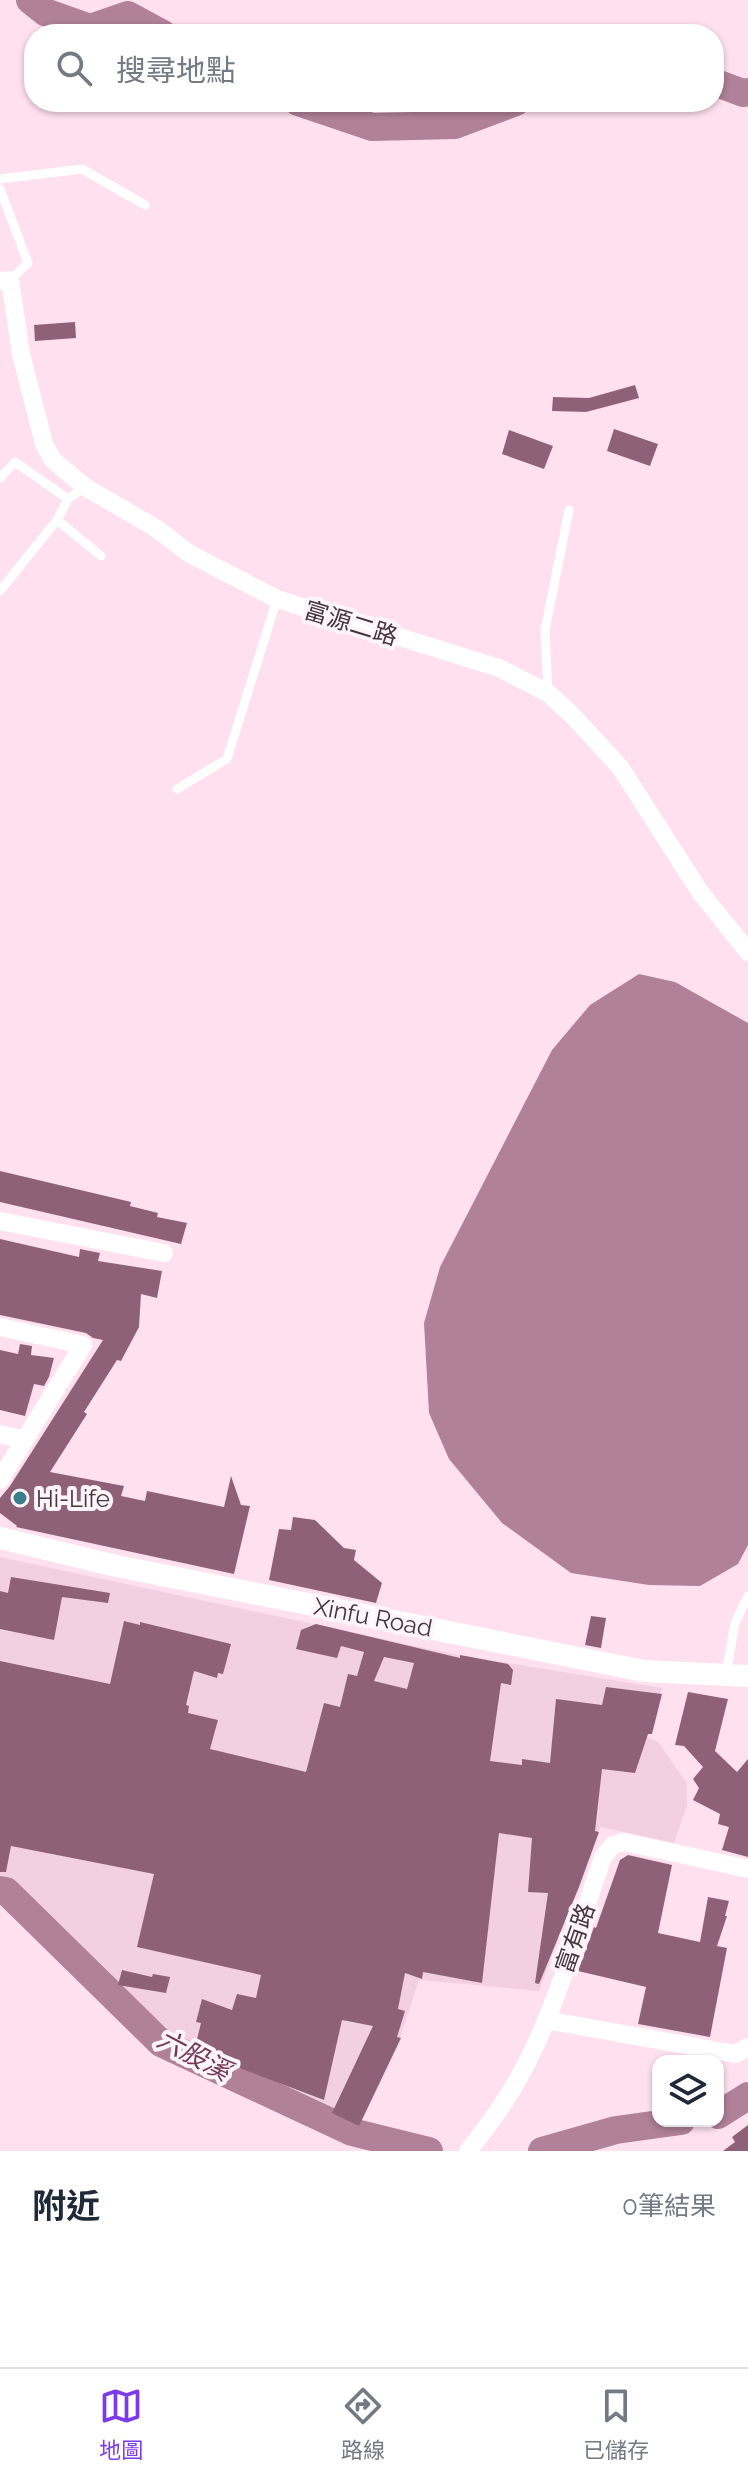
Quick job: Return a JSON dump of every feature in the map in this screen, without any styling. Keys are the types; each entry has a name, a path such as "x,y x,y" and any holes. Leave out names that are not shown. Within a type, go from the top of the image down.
{"street":[{"name":"富源二路","path":"5,280 44,444 53,460 85,487 154,527 190,554 277,599 499,668 548,693 620,767 700,892 748,952"},
{"path":"0,1221 164,1253"},
{"path":"0,1327 83,1345 0,1480"},
{"path":"0,1434 24,1440"},
{"name":"Xinfu Road","path":"0,1538 112,1565 644,1671 737,1675"},
{"name":"富有路","path":"468,2151 493,2120 524,2069 546,2020 603,1857 613,1845 624,1842 748,1869"},
{"path":"546,2020 735,2054 748,2047"}],"lane":[{"path":"0,179 82,169 145,205"},
{"path":"0,189 28,263 5,280"},
{"path":"0,478 15,462 68,499"},
{"path":"0,591 57,520 68,499 85,487"},
{"path":"548,693 545,630 569,510"},
{"path":"57,520 101,556"},
{"path":"177,789 227,759 277,599"},
{"path":"737,1675 735,1623 748,1596"}],"shaded area":[{"path":"639,974 675,982 748,1023 748,1545 738,1564 700,1586 649,1585 571,1573 502,1523 449,1459 429,1413 424,1323 440,1267 552,1050 590,1005"},
{"path":"0,1557 458,1655 662,1688 647,1737 658,1742 687,1783 687,1806 674,1843 600,1827 539,1991 419,1980 397,2047 359,2126 169,2042 125,1999 102,1966 10,1878 0,1875"}],"building":[{"path":"75,322 76,338 35,341 34,325"},
{"path":"635,385 639,398 586,412 552,411 553,397 589,398"},
{"path":"614,429 658,444 650,466 607,451"},
{"path":"509,430 553,446 544,469 502,454"},
{"path":"0,1171 131,1202 130,1206 158,1213 157,1217 187,1223 181,1244 0,1202"},
{"path":"0,1239 79,1257 80,1249 100,1253 98,1261 162,1271 157,1298 141,1294 139,1327 121,1361 117,1360 50,1472 124,1486 121,1496 145,1501 147,1491 224,1507 231,1476 241,1505 250,1506 234,1574 16,1527 0,1513 0,1498 103,1340 86,1333 0,1315"},
{"path":"20,1344 32,1346 31,1355 54,1358 44,1386 34,1384 25,1416 0,1410 0,1350 18,1354"},
{"path":"293,1517 315,1520 344,1548 356,1550 354,1560 382,1583 376,1603 269,1580 279,1529 291,1530"},
{"path":"11,1577 110,1593 108,1603 62,1597 54,1640 0,1629 0,1591 8,1593"},
{"path":"591,1616 606,1618 601,1648 585,1645"},
{"path":"124,1621 231,1644 223,1674 218,1673 217,1678 194,1671 186,1705 189,1706 188,1713 218,1720 210,1749 306,1772 324,1703 340,1707 348,1674 357,1676 364,1652 341,1646 337,1658 296,1649 301,1630 316,1624 460,1658 460,1655 508,1664 513,1670 511,1685 501,1683 490,1761 522,1765 522,1759 550,1763 556,1699 602,1705 606,1687 662,1694 652,1734 648,1734 635,1773 602,1769 595,1831 599,1832 539,1984 535,1983 548,1893 528,1892 532,1838 499,1833 482,1983 423,1972 422,1979 405,1973 398,2009 405,2011 397,2037 401,2038 359,2126 332,2113 373,2026 342,2020 324,2100 194,2051 201,2023 196,2022 202,1999 232,2010 237,1994 256,1998 261,1975 137,1947 154,1874 11,1846 6,1872 0,1872 0,1661 110,1684","holes":["384,1657 414,1663 407,1689 374,1681"]},
{"path":"688,1692 728,1699 715,1751 737,1772 748,1759 748,1857 722,1850 729,1827 718,1824 720,1814 693,1800 699,1788 693,1779 703,1767 684,1746 675,1745"},
{"path":"628,1855 672,1865 658,1933 700,1942 708,1897 729,1901 717,1946 727,1948 710,2037 638,2024 646,1987 578,1971 620,1860"},
{"path":"122,1970 152,1977 153,1974 170,1977 166,1993 118,1985"},
{"path":"748,2125 748,2151 723,2151 735,2142 732,2137"}],"waterway":[{"path":"30,0 45,12 79,24"},
{"path":"102,24 128,15 145,24"},
{"path":"724,86 748,92"},
{"path":"328,112 372,127 455,125 489,112"},
{"name":"六股溪","path":"0,1890 6,1891 161,2043 352,2132 429,2151"},
{"name":"六股溪","path":"724,2111 748,2096"},
{"name":"六股溪","path":"542,2151 616,2130 652,2125"}],"place":[{"name":"Hi-Life","path":"20,1498"}]}
